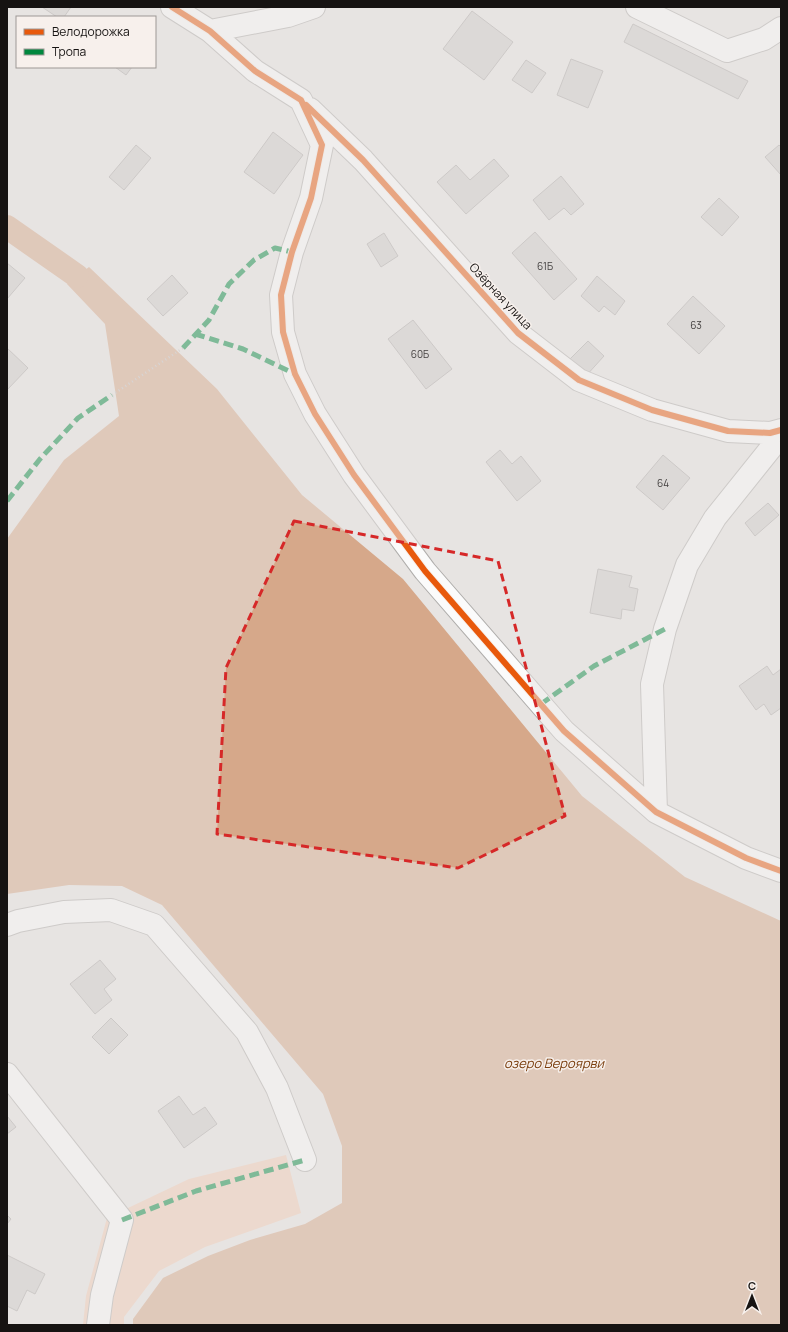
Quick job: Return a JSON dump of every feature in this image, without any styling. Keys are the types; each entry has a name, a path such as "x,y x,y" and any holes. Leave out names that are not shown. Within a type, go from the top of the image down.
{"street":[{"name":"Озёрная улица","path":"172,7 210,31 255,71 301,100 363,160 518,332 578,380 659,412 776,443"},
{"path":"210,31 288,16 314,7"},
{"path":"637,7 727,51 764,39 781,28"},
{"path":"301,100 322,145 311,198 292,252 282,295 283,332 295,374 314,414 354,475 425,571 564,731 656,812 746,858 781,871"},
{"path":"656,812 652,684 665,629 687,565 715,518 776,443"},
{"path":"7,925 18,921 64,912 111,910 154,925 247,1032 277,1088 305,1160"},
{"path":"7,1074 122,1220 102,1295 98,1325"}],"path":[{"path":"112,395 182,348"}],"highlighted area":[{"path":"294,521 498,561 565,816 458,868 217,834 226,668"}],"shaded area":[{"path":"286,1155 301,1213 205,1247 159,1271 124,1317 124,1325 83,1325 86,1296 107,1218 189,1179"}],"water":[{"name":"озеро Вероярви","path":"89,267 217,389 302,495 403,579 582,796 685,877 781,921 781,1325 133,1325 133,1319 163,1278 208,1256 250,1240 305,1224 342,1203 342,1146 323,1094 162,905 122,886 69,885 7,894 7,539 64,460 119,416 105,324 67,284"}],"building":[{"path":"42,7 71,7 65,16 56,16"},
{"path":"472,11 513,42 484,80 443,49"},
{"path":"633,24 748,81 738,99 624,42"},
{"path":"571,59 603,71 588,108 557,95"},
{"path":"526,60 546,73 532,93 512,80"},
{"path":"116,68 131,68 126,75"},
{"path":"273,132 303,155 274,194 244,172"},
{"path":"136,145 151,158 124,190 109,177"},
{"path":"779,145 781,147 781,175 765,157"},
{"path":"494,159 509,176 466,214 437,182 456,165 470,180"},
{"path":"561,176 584,204 571,215 564,208 549,220 533,200"},
{"path":"719,198 739,217 722,236 701,217"},
{"path":"535,232 577,279 554,300 512,253"},
{"path":"384,233 398,256 381,267 367,244"},
{"path":"7,263 25,278 7,299"},
{"path":"172,275 188,293 163,316 147,299"},
{"path":"597,276 625,301 615,315 604,306 599,312 581,296"},
{"path":"693,296 725,326 699,354 667,324"},
{"path":"413,320 452,369 426,389 388,339"},
{"path":"588,341 604,356 585,377 568,361"},
{"path":"7,348 28,368 7,390"},
{"path":"500,450 512,464 521,456 541,481 517,501 486,462"},
{"path":"663,455 690,478 663,510 636,487"},
{"path":"768,503 779,515 755,536 745,523"},
{"path":"598,569 632,576 629,587 638,589 634,611 622,609 621,619 590,613"},
{"path":"767,666 773,675 781,669 781,708 771,715 764,704 756,710 739,686"},
{"path":"100,960 116,979 104,989 112,1000 95,1014 70,984"},
{"path":"111,1018 128,1035 109,1054 92,1037"},
{"path":"179,1096 193,1115 205,1107 217,1124 184,1148 158,1111"},
{"path":"7,1116 16,1127 7,1134"},
{"path":"7,1215 11,1219 7,1224"},
{"path":"7,1255 45,1274 35,1294 27,1290 17,1311 7,1306"}],"waterway":[{"path":"7,227 77,276"}],"marked path":[{"path":"183,348 209,320 229,284 254,260 275,248 292,252"},
{"path":"195,334 243,349 295,374"},
{"path":"7,501 40,459 78,418 112,395"},
{"path":"541,704 594,666 665,629"},
{"path":"122,1220 196,1191 305,1160"}],"cycle path":[{"path":"172,7 210,31 255,71 301,100 322,145 311,198 292,252 281,295 283,332 295,374 315,414 354,475 425,571 564,731 656,812 746,858 781,871"},
{"path":"306,105 363,160 518,333 579,380 652,410 728,431 770,433 781,430"}]}
